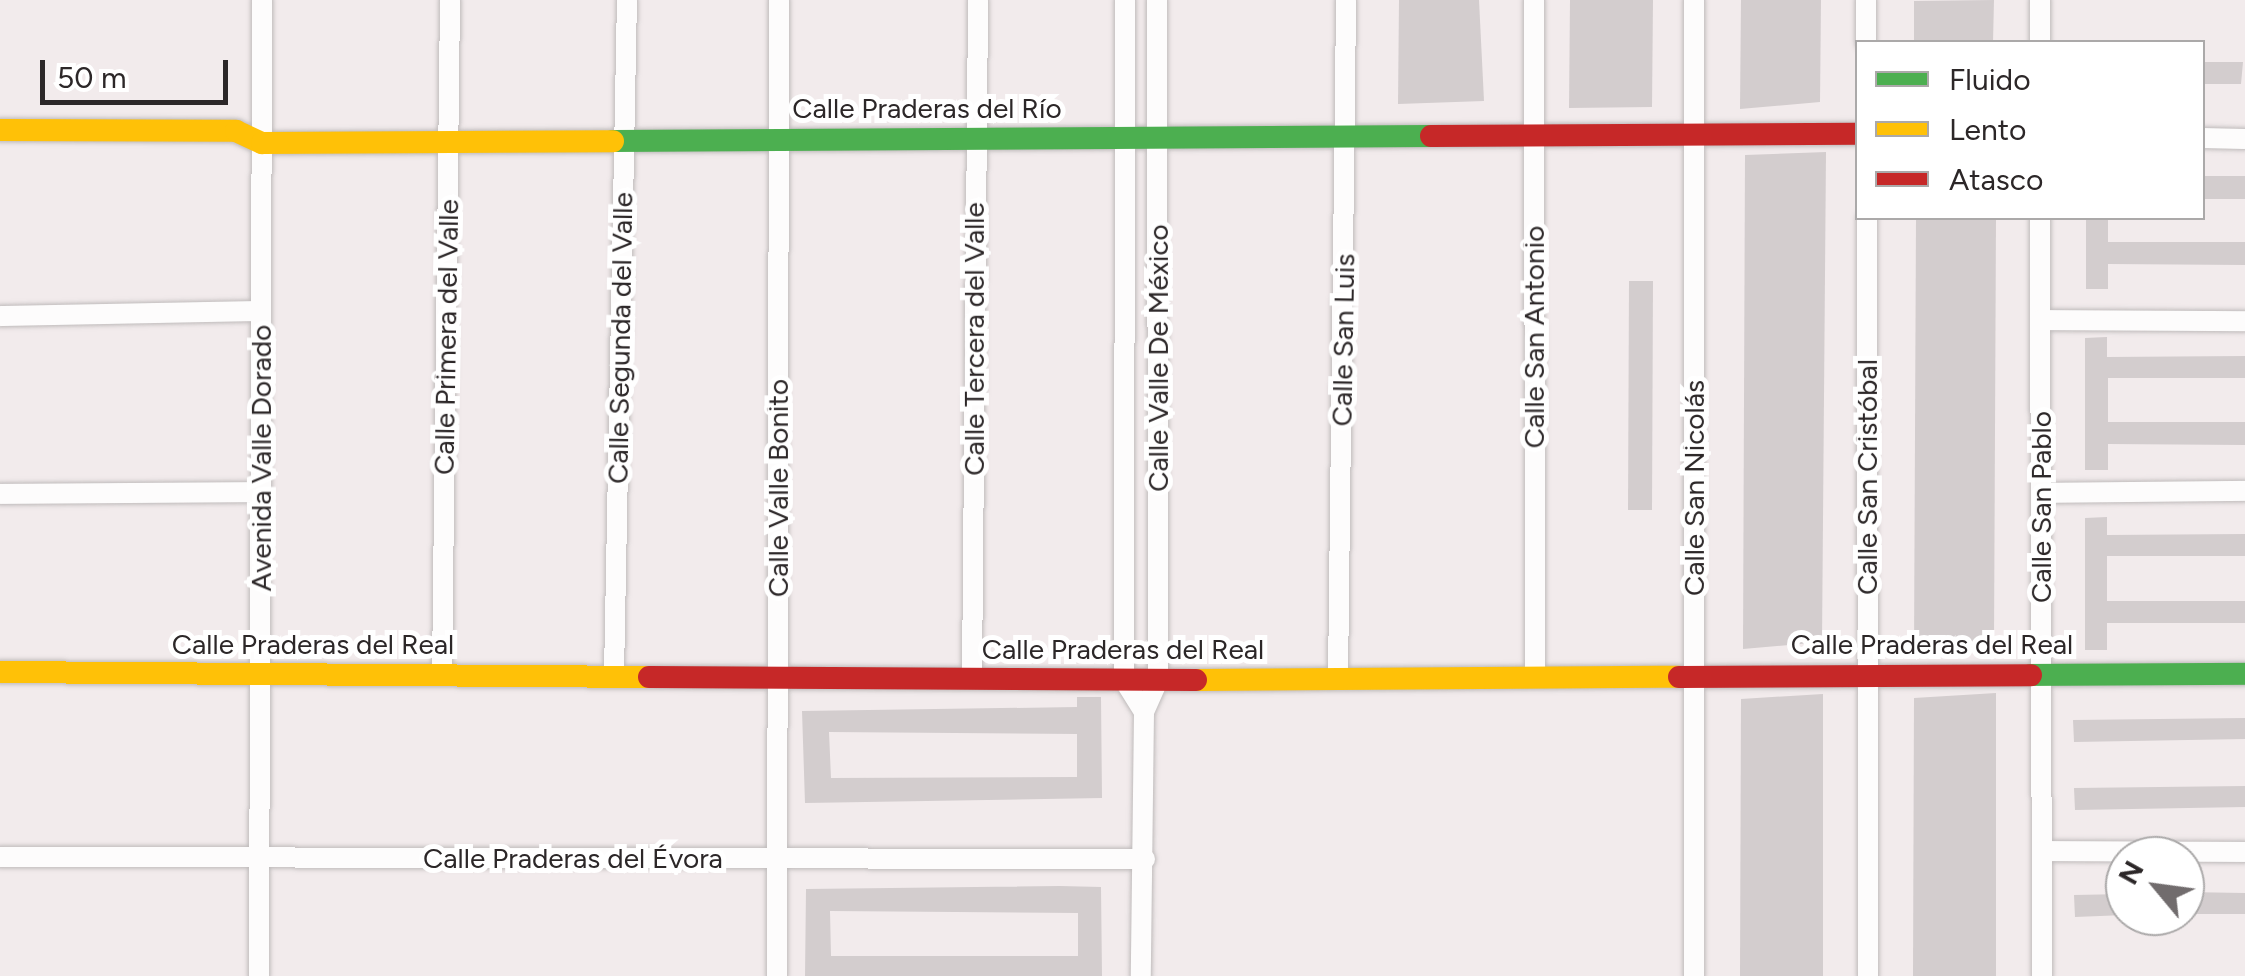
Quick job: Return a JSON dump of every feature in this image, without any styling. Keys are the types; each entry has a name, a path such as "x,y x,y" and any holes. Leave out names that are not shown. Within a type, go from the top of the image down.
{"street":[{"name":"Avenida Valle Dorado","path":"259,976 262,0"},
{"name":"Calle Primera del Valle","path":"442,674 450,0"},
{"name":"Calle Segunda del Valle","path":"614,676 627,0"},
{"name":"Calle Valle Bonito","path":"778,976 779,0"},
{"name":"Calle Tercera del Valle","path":"972,678 978,0"},
{"name":"Calle Valle De México","path":"1124,680 1125,0"},
{"name":"Calle Valle De México","path":"1144,712 1158,680 1158,0"},
{"name":"Calle San Luis","path":"1338,680 1346,0"},
{"name":"Calle San Antonio","path":"1534,0 1535,674"},
{"name":"Calle San Nicolás","path":"1694,0 1694,976"},
{"path":"1866,0 1866,40"},
{"path":"2040,0 2040,40"},
{"name":"Calle Praderas del Río","path":"0,130 236,131 262,143 1855,134"},
{"path":"2205,138 2245,139"},
{"name":"Calle San Cristóbal","path":"1867,220 1868,976"},
{"name":"Calle San Pablo","path":"2040,220 2042,976"},
{"path":"0,316 262,311"},
{"path":"2040,320 2245,321"},
{"path":"2041,492 2245,490"},
{"path":"0,494 260,492"},
{"name":"Calle Praderas del Real","path":"0,672 1124,680 1338,680 1535,674 2245,674"},
{"path":"1124,680 1144,712 1142,976"},
{"path":"2042,851 2245,852"},
{"name":"Calle Praderas del Évora","path":"0,856 1145,860"}],"building":[{"path":"1399,0 1479,0 1484,101 1398,104"},
{"path":"1570,0 1653,0 1652,107 1569,108"},
{"path":"1741,0 1821,0 1820,102 1740,109"},
{"path":"1994,0 1993,40 1914,40 1914,1"},
{"path":"2205,62 2243,62 2241,84 2205,84"},
{"path":"1826,152 1822,642 1743,649 1745,155"},
{"path":"2205,176 2245,176 2245,199 2205,199"},
{"path":"1916,220 1996,220 1994,643 1986,648 1914,650"},
{"path":"2086,220 2108,220 2108,242 2245,242 2245,265 2108,264 2108,289 2086,289"},
{"path":"1629,281 1653,281 1652,510 1628,510"},
{"path":"2107,337 2107,357 2245,356 2245,378 2108,378 2108,422 2245,422 2245,445 2108,444 2108,470 2085,470 2085,338"},
{"path":"2107,517 2107,535 2245,534 2245,556 2107,556 2107,601 2245,601 2245,623 2107,623 2107,650 2085,650 2085,518"},
{"path":"1996,693 1996,976 1913,976 1914,698"},
{"path":"1823,694 1823,976 1740,976 1741,699"},
{"path":"1077,697 1101,697 1102,798 805,803 802,711 1077,707","holes":["829,732 1077,734 1077,777 831,778"]},
{"path":"2245,718 2245,739 2074,742 2073,720"},
{"path":"2245,786 2245,807 2075,810 2074,788"},
{"path":"1101,887 1102,976 805,976 806,889","holes":["830,911 1078,913 1078,956 831,956"]},
{"path":"2205,892 2245,893 2245,914 2205,914"},
{"path":"2105,894 2105,916 2075,917 2074,895"}],"traffic: fast":[{"path":"613,141 1431,136"},
{"path":"2031,675 2245,674"}],"traffic: slow":[{"path":"0,130 236,131 262,143 613,141"},
{"path":"0,672 649,677"},
{"path":"1196,680 1679,677"}],"traffic: jam":[{"path":"1431,136 1855,134"},
{"path":"1679,677 2031,675"},
{"path":"649,677 1196,680"}]}
